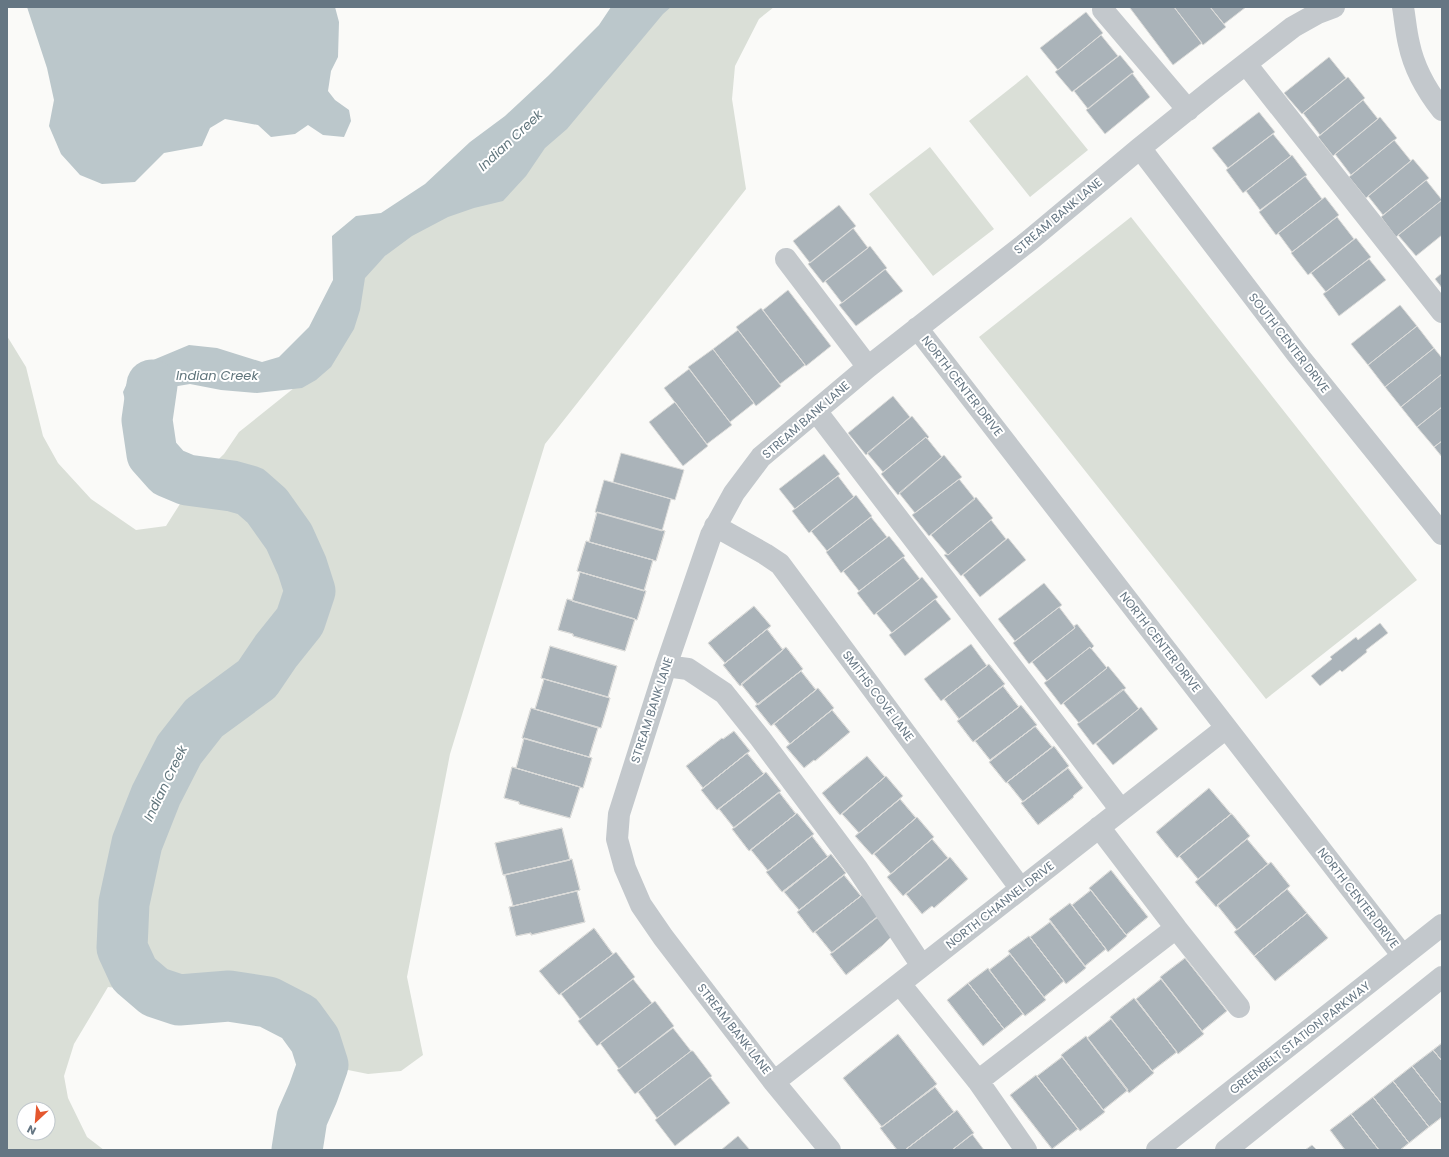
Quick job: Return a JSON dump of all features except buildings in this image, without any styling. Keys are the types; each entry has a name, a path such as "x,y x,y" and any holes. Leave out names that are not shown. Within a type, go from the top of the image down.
{"street":[{"name":"STREAM BANK LANE","path":"827,1147 774,1082 663,937 641,905 625,868 616,839 620,814 666,666 710,535 734,493 761,457 868,367 1030,240 1140,148 1293,27 1318,13 1334,7"},
{"path":"1403,7 1409,45 1417,70 1442,110"},
{"path":"1103,10 1188,110"},
{"path":"1246,64 1442,312"},
{"name":"SOUTH CENTER DRIVE","path":"1140,148 1297,354 1442,534"},
{"path":"786,259 868,367"},
{"name":"NORTH CENTER DRIVE","path":"917,328 1403,956"},
{"path":"816,411 1121,810"},
{"name":"SMITHS COVE LANE","path":"715,526 780,564 1021,889"},
{"path":"666,666 688,669 724,693 760,738 857,868 922,966"},
{"name":"NORTH CHANNEL DRIVE","path":"774,1082 1226,728"},
{"path":"1099,827 1176,928 1239,1007"},
{"name":"GREENBELT STATION PARKWAY","path":"1157,1150 1442,925"},
{"path":"978,1081 1176,928"},
{"path":"1226,1150 1442,977"},
{"path":"900,984 978,1081 1026,1150"}],"shaded area":[{"path":"639,7 774,7 759,19 735,66 732,99 746,189 545,444 450,754 407,977 423,1055 401,1071 368,1074 323,1065 315,1040 299,1018 268,1002 229,996 179,1000 155,992 108,987 74,1044 64,1076 68,1098 87,1137 104,1150 7,1150 7,336 26,367 43,436 58,463 91,499 136,530 166,526 192,485 224,454 239,432 294,388 344,296"},
{"path":"1027,75 1088,150 1030,197 969,121"},
{"path":"930,147 994,229 933,276 869,194"},
{"path":"1131,217 1417,580 1266,699 979,337"}],"water":[{"path":"27,7 335,7 339,22 338,57 331,71 328,91 335,100 349,110 351,121 344,137 323,135 308,125 295,134 271,137 258,125 225,119 210,128 202,146 164,153 135,182 102,184 80,175 61,154 49,126 54,100 47,68"},
{"path":"611,7 671,7 663,14 567,129 545,148 526,176 503,201 474,208 448,217 412,236 385,256 365,278 360,310 354,329 331,367 316,380 302,388 257,393 221,390 190,384 166,388 162,400 170,446 139,459 123,392 134,368 189,345 217,348 262,362 279,357 309,327 333,280 332,236 356,216 381,213 425,184 470,142 505,116 548,76 599,25"}],"waterway":[{"name":"Indian Creek","path":"152,385 147,420 152,454 168,472 187,480 232,486 250,491 267,506 289,537 302,566 310,591 300,621 276,651 257,679 204,718 179,750 156,795 137,843 124,903 122,948 134,974 155,992 179,1000 229,996 268,1002 299,1018 315,1040 323,1065 302,1118 297,1150"}]}
